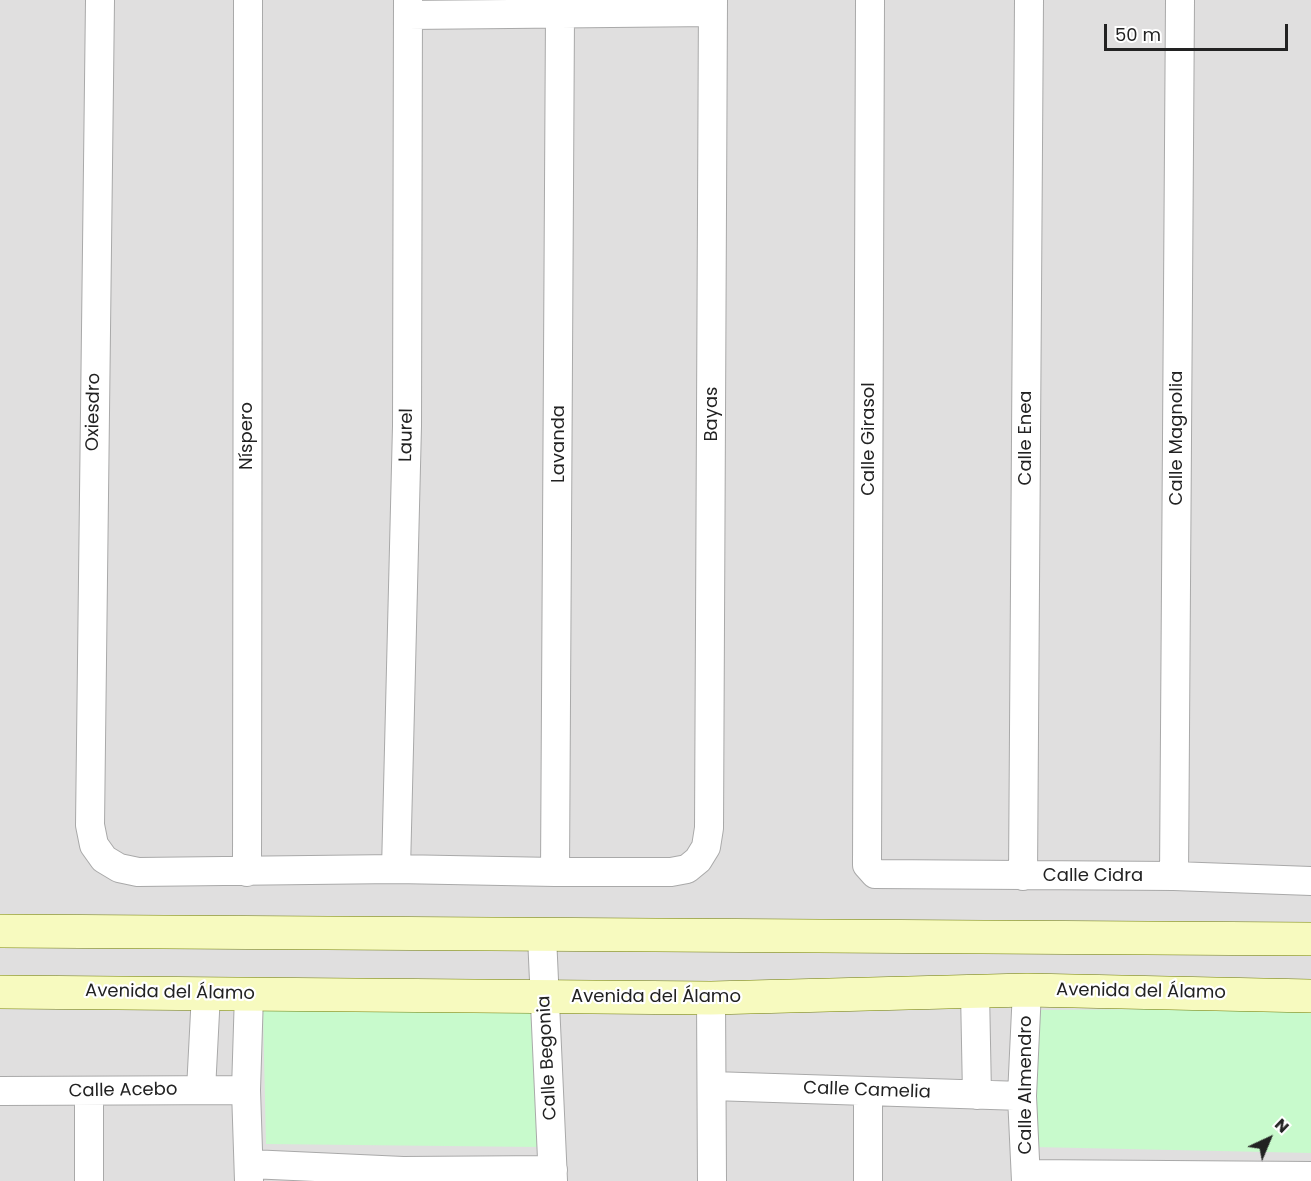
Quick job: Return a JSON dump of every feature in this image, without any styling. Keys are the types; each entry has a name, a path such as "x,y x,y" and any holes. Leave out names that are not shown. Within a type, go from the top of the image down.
{"street":[{"name":"Oxiesdro","path":"100,0 90,825 94,845 104,859 119,868 138,872 396,869"},
{"name":"Níspero","path":"248,0 248,872"},
{"name":"Calle Girasol","path":"870,0 866,861 870,870 875,874"},
{"name":"Calle Enea","path":"1023,876 1029,0"},
{"name":"Calle Magnolia","path":"1174,876 1180,0"},
{"path":"408,8 560,15 713,6"},
{"name":"Bayas","path":"396,869 671,872 687,869 698,860 706,847 709,828 713,6"},
{"name":"Laurel","path":"396,869 407,426 408,8"},
{"name":"Lavanda","path":"555,872 560,15"},
{"name":"Calle Cidra","path":"875,874 1174,876 1311,881"},
{"path":"0,931 1311,939"},
{"name":"Calle Begonia","path":"542,936 553,1176"},
{"name":"Avenida del Álamo","path":"0,992 711,998 1026,990 1311,996"},
{"name":"Calle Almendro","path":"1026,990 1022,1096 1026,1178"},
{"path":"975,991 977,1095"},
{"path":"201,1090 206,993"},
{"path":"249,994 246,1090 249,1173 553,1176"},
{"path":"711,998 712,1181"},
{"name":"Calle Camelia","path":"712,1086 1022,1096"},
{"name":"Calle Acebo","path":"0,1091 246,1090"},
{"path":"88,1092 89,1181"},
{"path":"868,1092 868,1181"},
{"path":"1026,1178 1311,1176"}],"shaded area":[{"path":"0,0 1311,0 1311,1181 0,1181"}],"green space":[{"path":"538,1007 537,1147 266,1144 263,1009"},
{"path":"1311,1008 1311,1153 1034,1147 1036,1010"}]}
